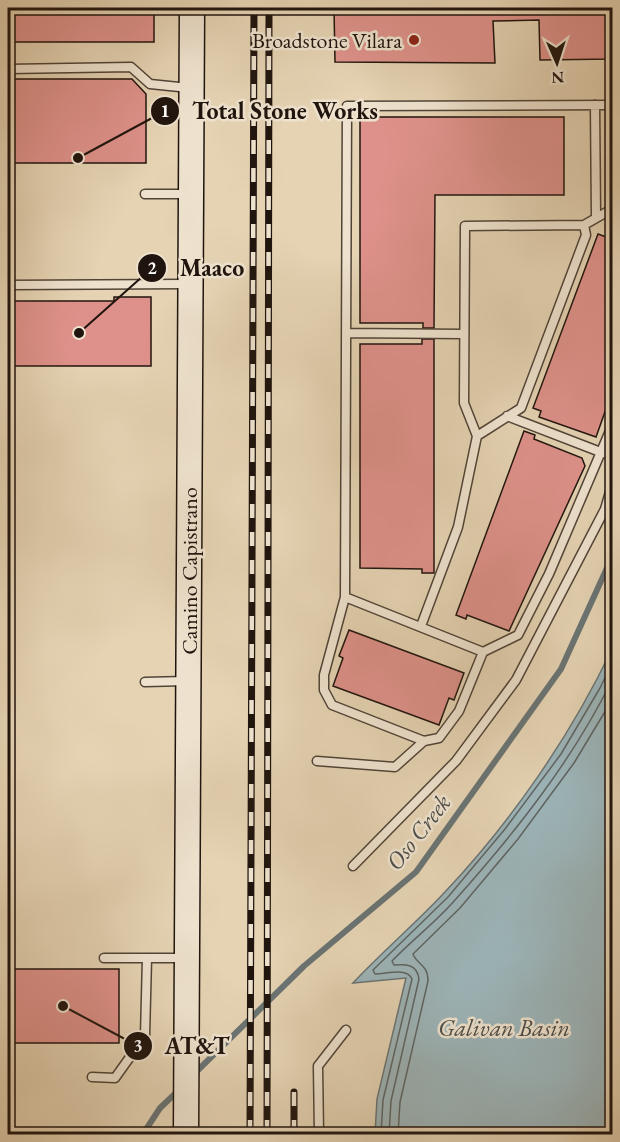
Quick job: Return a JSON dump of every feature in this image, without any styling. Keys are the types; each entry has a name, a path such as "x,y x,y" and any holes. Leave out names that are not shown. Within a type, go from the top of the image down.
{"street":[{"name":"Camino Capistrano","path":"186,1134 192,8"}],"lane":[{"path":"8,69 131,67 150,84 192,88"},
{"path":"595,105 596,217"},
{"path":"424,741 332,705 324,690 324,675 345,597 347,106 612,105"},
{"path":"145,194 191,194"},
{"path":"421,626 458,527 477,436 464,403 465,226 584,225 612,209"},
{"path":"477,436 521,408 586,235 584,225"},
{"path":"8,285 191,284"},
{"path":"346,333 464,334"},
{"path":"507,416 603,453"},
{"path":"317,761 395,767 424,741 439,738 459,711 483,652 518,635 549,574 603,453 612,426"},
{"path":"353,866 456,762 516,680 579,561 611,495 612,485"},
{"path":"345,597 483,652"},
{"path":"145,682 189,681"},
{"path":"104,958 187,958"},
{"path":"92,1077 115,1078 145,1035 147,958"},
{"path":"319,1134 318,1066 346,1030"}],"water":[{"name":"Galivan Basin","path":"612,649 612,1134 375,1134 377,1099 406,978 353,983 444,893 516,808 558,746"}],"building":[{"path":"8,8 154,8 154,42 8,42"},
{"name":"Broadstone Vilara","path":"334,8 612,8 612,59 540,60 539,20 493,21 495,63 335,62"},
{"path":"8,79 132,79 146,94 146,163 8,163"},
{"path":"360,117 564,117 564,195 435,195 434,328 423,328 423,323 360,323"},
{"path":"598,234 612,239 612,392 596,437 539,417 541,411 533,408"},
{"path":"114,297 151,297 151,366 8,366 8,301 114,301"},
{"path":"422,339 434,339 434,573 422,573 422,569 360,568 360,344 422,344"},
{"path":"524,431 535,435 534,439 582,458 585,466 509,631 467,615 466,619 456,615"},
{"path":"349,630 464,673 454,700 449,698 439,725 333,686 343,658 339,656"},
{"path":"8,713 13,713 13,754 8,754"},
{"path":"8,969 119,969 119,1043 8,1043"}],"waterway":[{"name":"Oso Creek","path":"193,1075 304,966 416,872 561,669 612,557"},
{"name":"Oso Creek","path":"143,1134 160,1108 180,1089"}],"railway":[{"path":"250,1134 254,8"},
{"path":"267,1134 269,8"},
{"path":"294,1092 294,1134"}],"place":[{"name":"Broadstone Vilara","path":"414,40"},
{"name":"Total Stone Works","path":"78,158"},
{"name":"Maaco","path":"79,333"},
{"name":"AT&T","path":"63,1006"}]}
